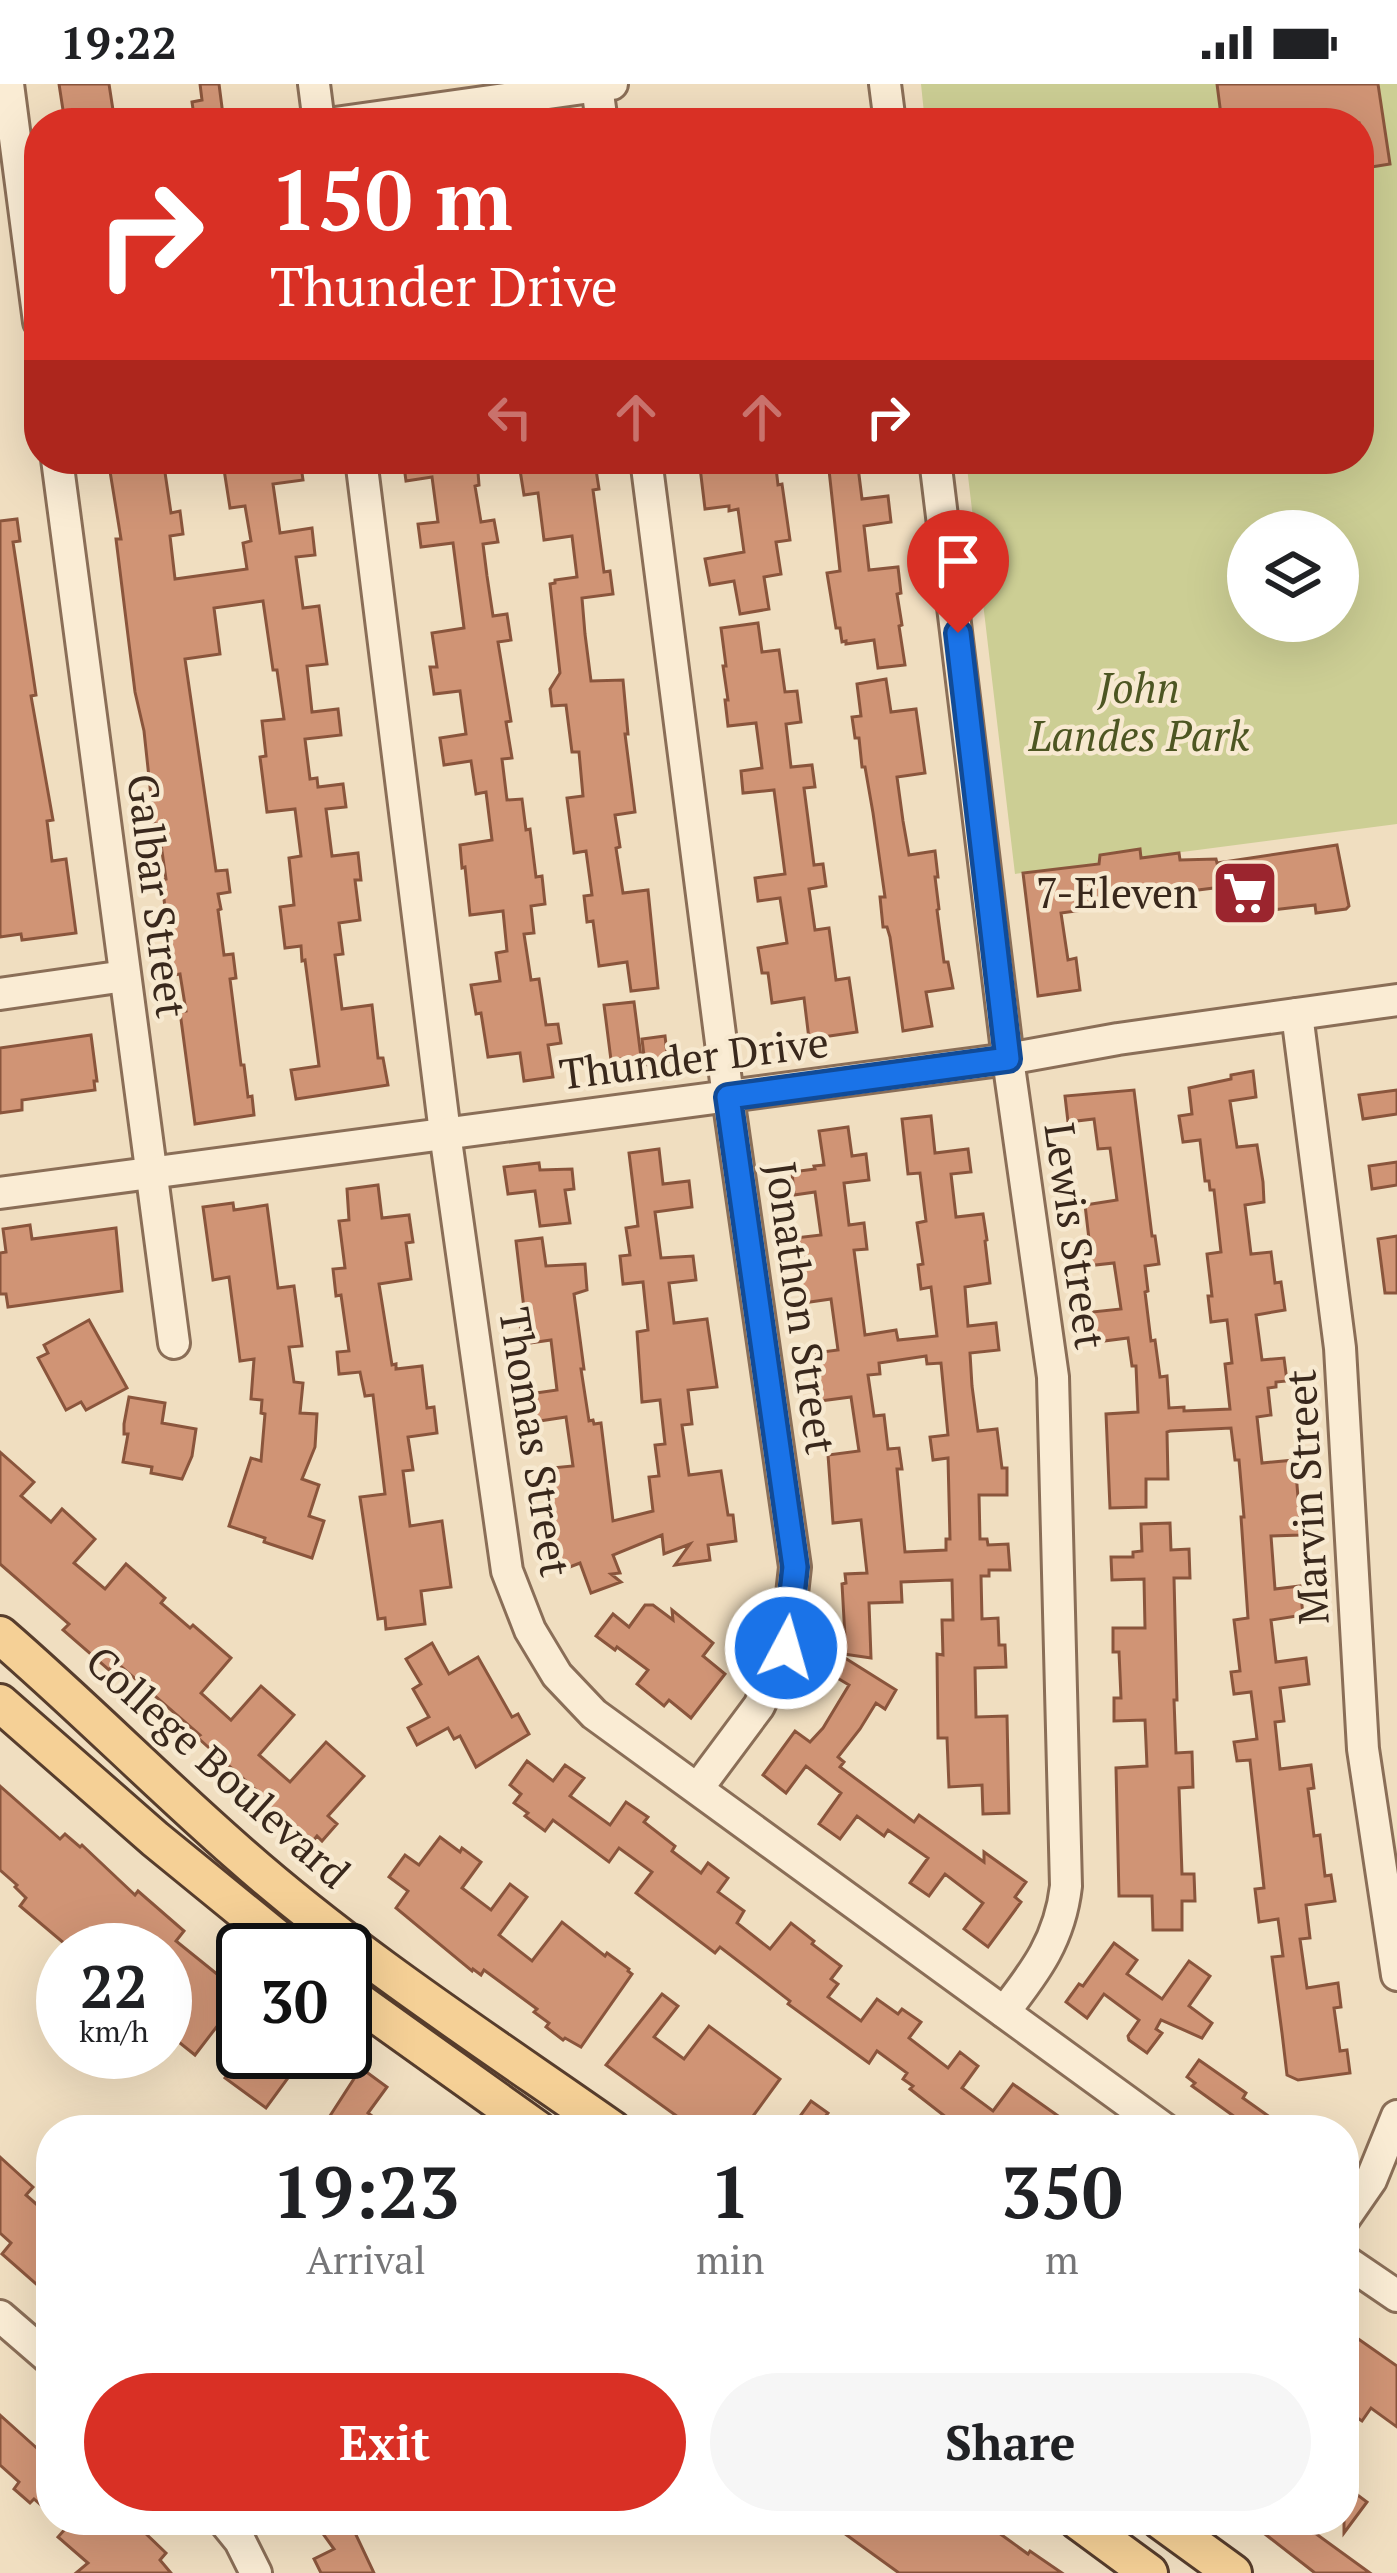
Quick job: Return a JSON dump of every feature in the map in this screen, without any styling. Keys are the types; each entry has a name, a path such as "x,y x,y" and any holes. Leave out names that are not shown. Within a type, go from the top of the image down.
{"main road":[{"name":"College Boulevard","path":"0,1635 291,1898 592,2115"},
{"name":"College Boulevard","path":"0,1702 258,1923"},
{"path":"372,2011 517,2115"},
{"path":"1098,2535 1150,2573"},
{"path":"1181,2535 1233,2573"}],"street":[{"path":"8,84 24,207"},
{"path":"441,108 604,85"},
{"name":"Galbar Street","path":"59,474 174,1343"},
{"name":"Thomas Street","path":"363,474 445,1133 507,1571 530,1630 557,1675 594,1714 1145,2115"},
{"name":"Jonathon Street","path":"648,474 728,1097 795,1567 786,1648 759,1706 698,1788"},
{"name":"Lewis Street","path":"937,474 1008,1059 1053,1377 1066,1886 1063,1915 1040,1965 1004,2012"},
{"path":"0,994 125,976"},
{"name":"Thunder Drive","path":"0,1193 1008,1059 1397,1000"},
{"name":"Marvin Street","path":"1297,1014 1340,1348 1363,1749 1397,1975"},
{"path":"1359,2197 1397,2116"},
{"path":"1359,2270 1397,2296"},
{"path":"0,2316 36,2347"},
{"path":"235,2535 256,2573"}],"green space":[{"name":"John Landes Park","path":"921,84 1397,84 1397,824 1015,874 968,474 1374,474 1374,108 923,108"}],"building":[{"path":"59,84 109,84 113,108 63,108"},
{"path":"200,84 219,84 222,108 193,108 192,102 202,100"},
{"path":"1217,84 1378,84 1390,164 1374,167 1374,108 1220,108"},
{"path":"110,474 165,474 171,513 180,511 183,534 170,536 175,579 247,569 243,543 251,541 245,506 230,508 225,474 302,474 303,480 273,484 280,533 312,528 315,555 296,557 303,608 319,606 327,664 307,666 312,712 338,709 341,735 305,739 310,779 317,778 318,787 343,784 346,807 326,809 332,856 358,853 361,880 355,880 360,920 339,923 343,954 335,955 342,1009 372,1005 378,1058 383,1058 388,1085 296,1099 291,1070 319,1066 305,960 301,946 285,948 280,907 294,905 289,858 301,856 295,809 267,812 260,757 266,756 262,721 284,719 277,670 273,670 263,601 214,608 220,654 185,659 216,871 227,870 230,892 218,894 218,910 224,955 233,954 236,978 230,979 241,1065 254,1115 195,1124 180,1012 186,1011 180,974 174,975 162,880 166,879 135,692 116,539 121,539"},
{"path":"405,474 478,474 479,485 475,486 481,522 494,520 498,542 483,544 487,576 493,616 507,614 511,640 498,642 511,721 506,722 512,758 502,759 507,800 522,799 536,877 542,876 545,904 531,906 534,933 524,934 531,980 539,979 546,1025 558,1024 561,1043 548,1045 553,1077 524,1081 520,1053 488,1057 481,1013 476,1014 471,985 500,981 496,953 507,951 503,911 470,915 460,845 492,840 486,792 476,794 471,761 444,765 440,738 466,734 460,691 434,694 430,667 437,667 432,633 464,628 453,543 421,547 418,524 438,522 432,477 406,481"},
{"path":"521,474 597,474 599,489 593,490 604,572 610,571 613,594 582,598 585,634 591,681 623,680 635,812 615,815 620,847 616,848 623,893 648,890 658,988 631,991 627,962 599,966 593,921 587,922 584,896 592,895 586,851 574,853 567,798 583,796 579,752 572,752 566,705 552,706 550,689 560,673 550,584 577,577 572,536 544,540 538,493 524,495"},
{"path":"701,474 777,474 790,540 776,542 781,574 764,577 769,609 740,614 734,581 710,585 705,559 744,552 738,509 705,509"},
{"path":"829,474 859,474 862,499 888,496 891,522 864,526 869,570 898,567 905,665 878,668 874,640 842,642 827,573 840,571"},
{"path":"17,519 20,541 13,542 36,695 31,696 53,820 47,821 52,861 66,859 76,933 22,940 21,934 0,937 0,521"},
{"path":"758,623 762,652 779,650 785,692 797,691 801,722 786,724 791,767 812,765 815,787 804,788 814,865 823,864 826,886 809,889 815,930 829,928 836,980 849,978 857,1032 809,1039 804,998 772,1003 768,973 762,973 758,948 787,943 780,898 758,901 755,878 785,874 774,790 743,793 741,771 762,768 756,723 728,726 721,628"},
{"path":"886,679 891,712 916,709 925,773 897,777 909,855 935,851 937,910 953,988 926,992 932,1026 903,1031 890,937 883,927 880,897 885,897 873,813 852,717 861,716 857,684"},
{"path":"1337,845 1346,909 1316,913 1315,905 1221,916 1214,888 1061,913 1068,960 1076,958 1080,990 1038,996 1023,873 1099,864 1100,855 1140,849 1141,858 1179,853 1180,860 1216,859 1217,863"},
{"path":"634,1002 641,1057 611,1060 604,1005"},
{"path":"91,1035 95,1090 22,1100 22,1110 0,1113 0,1048"},
{"path":"665,1036 668,1062 645,1065 642,1039"},
{"path":"1253,1071 1256,1097 1230,1101 1237,1147 1257,1145 1263,1182 1264,1202 1245,1205 1251,1254 1271,1252 1285,1310 1256,1315 1262,1360 1284,1358 1287,1381 1268,1388 1271,1415 1257,1417 1262,1463 1295,1460 1301,1535 1271,1536 1275,1589 1300,1586 1303,1615 1271,1620 1276,1662 1306,1658 1309,1684 1280,1688 1284,1721 1275,1722 1280,1769 1311,1765 1314,1788 1308,1789 1314,1836 1320,1835 1325,1876 1331,1875 1335,1901 1306,1905 1310,1938 1300,1939 1307,1988 1338,1983 1341,2007 1334,2008 1340,2051 1347,2050 1350,2073 1298,2080 1287,2075 1272,1957 1283,1956 1278,1919 1259,1922 1255,1889 1264,1888 1250,1760 1237,1761 1234,1742 1257,1739 1251,1692 1234,1694 1231,1672 1240,1671 1234,1620 1248,1618 1239,1460 1235,1460 1231,1428 1167,1432 1168,1479 1146,1479 1146,1507 1110,1508 1106,1414 1138,1412 1136,1366 1132,1366 1128,1338 1096,1342 1092,1312 1121,1309 1114,1263 1086,1266 1085,1205 1117,1200 1110,1148 1098,1149 1094,1119 1068,1122 1065,1096 1134,1090 1159,1264 1145,1266 1145,1292 1160,1377 1167,1376 1169,1408 1230,1409 1227,1320 1211,1322 1208,1296 1212,1296 1207,1254 1221,1252 1214,1190 1205,1181 1200,1140 1183,1142 1179,1116 1192,1114 1189,1088"},
{"path":"1397,1090 1397,1114 1363,1119 1359,1095"},
{"path":"931,1116 935,1153 968,1149 971,1172 951,1174 956,1217 983,1214 990,1283 965,1287 968,1326 996,1323 999,1350 970,1353 972,1386 978,1431 997,1429 1002,1468 1007,1468 1007,1495 979,1495 980,1539 987,1539 988,1545 1008,1544 1010,1570 989,1570 989,1576 981,1576 982,1619 998,1618 1006,1667 975,1668 976,1717 1007,1716 1009,1813 983,1814 982,1785 949,1787 947,1738 938,1738 937,1654 943,1655 942,1620 953,1620 952,1580 901,1582 902,1602 869,1603 871,1658 837,1653 896,1690 885,1709 876,1703 838,1757 844,1762 840,1767 914,1822 919,1815 984,1862 984,1852 1026,1882 1015,1897 1021,1902 988,1947 964,1929 983,1903 945,1874 929,1896 910,1883 928,1858 888,1830 884,1836 857,1816 840,1839 819,1824 841,1793 806,1766 786,1793 763,1775 795,1731 810,1742 849,1685 824,1670 845,1637 845,1574 867,1573 861,1520 833,1523 828,1455 859,1451 851,1397 820,1401 814,1353 838,1350 831,1299 803,1303 795,1238 821,1235 815,1192 794,1195 792,1172 824,1165 819,1131 848,1127 852,1156 866,1154 869,1180 844,1183 849,1225 864,1223 867,1249 854,1250 865,1335 896,1330 898,1340 937,1336 931,1287 921,1289 918,1265 923,1264 917,1223 926,1221 920,1173 908,1174 902,1119","holes":["926,1356 927,1364 941,1363 948,1435 930,1437 933,1460 948,1458 950,1539 946,1539 946,1550 905,1552 899,1448 888,1449 884,1415 874,1416 868,1375 880,1374 879,1363"]},
{"path":"659,1149 663,1184 689,1181 692,1207 655,1212 661,1258 693,1256 696,1280 669,1283 674,1323 707,1319 717,1387 688,1390 692,1424 682,1425 689,1475 721,1471 736,1541 708,1545 710,1560 675,1565 690,1544 664,1554 662,1535 613,1555 620,1573 611,1574 621,1582 591,1593 580,1563 562,1570 555,1551 548,1495 554,1494 551,1468 573,1466 566,1417 533,1422 529,1394 557,1390 551,1340 523,1344 519,1318 525,1317 516,1241 542,1238 546,1266 585,1264 587,1290 574,1294 581,1369 589,1421 601,1423 613,1521 653,1511 649,1477 659,1476 655,1445 665,1444 660,1400 642,1402 637,1332 648,1330 643,1282 623,1284 620,1256 630,1255 626,1228 638,1226 629,1153"},
{"path":"1397,1162 1397,1185 1372,1189 1369,1166"},
{"path":"539,1163 540,1170 572,1169 574,1189 565,1190 570,1223 540,1226 535,1191 508,1194 504,1167"},
{"path":"378,1185 382,1218 409,1215 413,1242 406,1243 411,1279 379,1284 392,1365 396,1369 422,1366 427,1408 434,1407 437,1433 408,1437 413,1470 403,1471 410,1526 442,1521 451,1587 421,1591 425,1624 386,1629 385,1618 378,1619 360,1497 385,1494 373,1395 365,1396 360,1372 339,1374 337,1352 349,1351 333,1269 345,1268 339,1221 349,1220 347,1189"},
{"path":"233,1203 234,1210 267,1205 278,1288 294,1286 302,1346 289,1347 294,1382 303,1383 300,1413 317,1414 315,1447 302,1479 319,1485 309,1516 324,1521 312,1558 229,1526 251,1458 261,1461 265,1414 261,1413 262,1400 251,1399 254,1359 240,1361 229,1277 213,1280 203,1207"},
{"path":"30,1225 32,1239 116,1228 122,1291 8,1307 6,1294 0,1294 0,1253 6,1252 3,1229"},
{"path":"1397,1236 1397,1293 1385,1293 1378,1239"},
{"path":"89,1320 127,1388 86,1410 81,1402 66,1410 38,1358 48,1353 44,1345"},
{"path":"129,1397 165,1403 162,1423 196,1429 182,1479 123,1462"},
{"path":"0,1452 34,1482 21,1496 51,1522 62,1509 95,1539 74,1563 105,1589 126,1564 165,1598 161,1603 231,1658 201,1693 231,1720 261,1686 294,1715 259,1755 290,1782 326,1742 364,1776 328,1816 337,1824 322,1841 317,1836 308,1847 261,1806 267,1800 197,1737 200,1735 116,1662 109,1670 63,1630 69,1624 0,1564"},
{"path":"1170,1523 1171,1550 1189,1549 1190,1578 1174,1578 1174,1700 1176,1753 1192,1752 1193,1787 1179,1788 1182,1874 1194,1874 1195,1901 1182,1901 1182,1930 1153,1930 1152,1896 1119,1896 1116,1768 1147,1766 1145,1720 1114,1721 1114,1698 1121,1698 1113,1628 1145,1628 1144,1579 1112,1580 1111,1557 1133,1557 1133,1552 1142,1551 1141,1524"},
{"path":"645,1605 653,1605 673,1620 672,1610 713,1643 703,1656 725,1674 691,1718 669,1700 664,1706 637,1684 648,1670 596,1636 613,1614 629,1627"},
{"path":"432,1643 449,1674 478,1657 512,1717 518,1714 529,1734 476,1767 460,1736 454,1739 448,1728 417,1745 408,1728 429,1717 413,1689 421,1684 406,1659"},
{"path":"527,1761 553,1781 565,1765 584,1778 570,1796 610,1825 626,1802 648,1817 644,1822 701,1873 708,1863 728,1878 718,1892 744,1911 737,1923 770,1949 791,1923 814,1941 841,1966 831,1979 838,1984 828,1997 861,2021 877,1999 898,2014 902,2009 921,2022 909,2038 948,2068 960,2052 978,2066 962,2088 993,2111 1013,2084 1057,2115 943,2115 910,2089 913,2086 903,2079 907,2073 877,2051 869,2063 720,1947 715,1953 636,1893 652,1872 619,1848 609,1862 553,1820 545,1831 514,1803 521,1794 510,1785"},
{"path":"0,1786 60,1839 65,1834 82,1845 135,1895 138,1891 175,1923 40,1923 20,1906 26,1898 0,1870"},
{"path":"440,1837 481,1862 462,1888 491,1910 510,1884 527,1897 499,1935 532,1961 562,1922 629,1969 632,1974 581,2047 563,2040 546,2027 549,2023 534,2012 537,2009 484,1970 481,1975 472,1971 396,1908 408,1891 389,1877 405,1855 419,1865"},
{"path":"1114,1943 1137,1960 1127,1974 1162,1999 1189,1961 1210,1976 1189,2006 1212,2023 1202,2038 1161,2020 1156,2029 1162,2033 1147,2053 1128,2036 1139,2020 1104,1994 1087,2018 1066,2002"},
{"path":"192,1954 216,1973 216,2028 195,2055"},
{"path":"662,1994 678,2006 654,2037 684,2059 709,2026 780,2079 754,2115 675,2115 606,2065"},
{"path":"1199,2060 1246,2093 1243,2098 1267,2115 1232,2115 1192,2086 1195,2083 1187,2077"},
{"path":"372,2076 387,2087 371,2115 331,2115 354,2079"},
{"path":"226,2079 287,2079 266,2108"},
{"path":"811,2101 828,2113 826,2115 801,2115"},
{"path":"0,2157 33,2187 26,2195 36,2204 36,2284 2,2254 11,2243 0,2233"},
{"path":"1359,2339 1397,2366 1397,2427 1371,2408 1362,2421"},
{"path":"0,2415 36,2447 36,2501 30,2503 14,2489 19,2482 0,2465"},
{"path":"147,2535 166,2553 160,2560 171,2573 76,2573 88,2563 58,2537"},
{"path":"324,2535 356,2535 374,2573 321,2573 314,2559 334,2549"},
{"path":"847,2535 1002,2535 1062,2573 899,2573"},
{"path":"1266,2535 1318,2535 1370,2573 1315,2573"}],"place":[{"name":"7-Eleven","path":"1245,893"}],"route":[{"path":"786,1648 795,1567 728,1097 1008,1059 958,633"}]}
